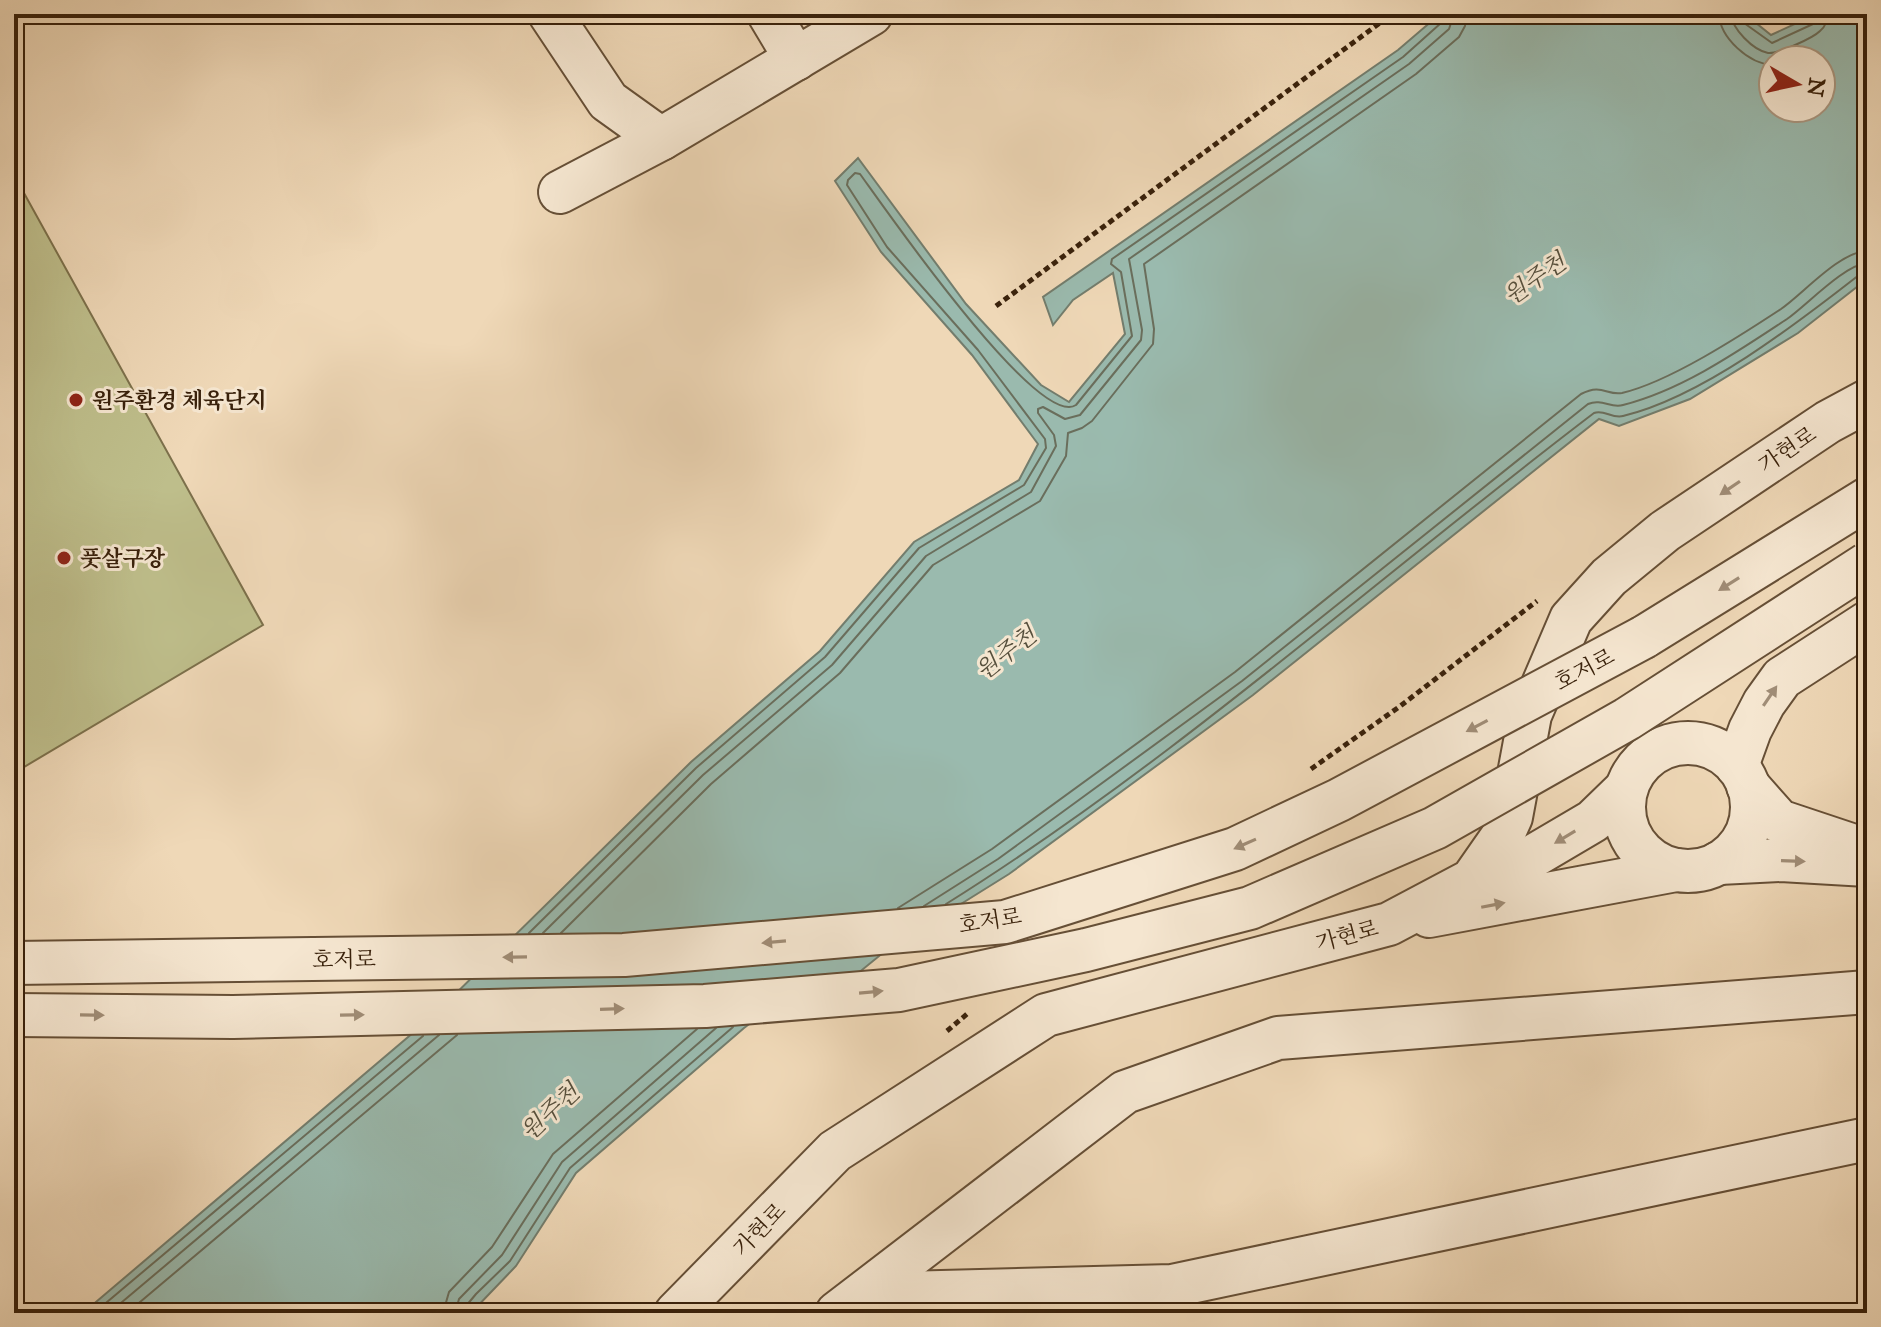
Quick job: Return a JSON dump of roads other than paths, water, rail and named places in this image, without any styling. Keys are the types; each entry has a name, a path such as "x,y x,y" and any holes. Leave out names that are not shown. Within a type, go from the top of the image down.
{"street":[{"path":"550,14 608,101 661,139"},
{"path":"769,14 796,59"},
{"path":"560,192 661,139 871,14"},
{"name":"가현로","path":"676,1313 835,1151 1046,1015 1389,924 1472,880 1502,837 1511,817 1530,715 1571,619 1609,577 1665,531 1828,422 1867,401"},
{"name":"호저로","path":"14,963 624,955 1005,922 1235,849 1339,800 1644,637 1867,499"},
{"path":"14,1015 233,1017 705,1006 899,990 1086,950 1250,908 1435,828 1627,719 1867,564"},
{"path":"1719,863 1737,849 1747,830 1752,808 1743,776 1750,730 1764,703 1782,678 1867,623"},
{"path":"1676,870 1655,863 1639,848 1627,829 1624,809 1626,789 1634,771 1647,756 1665,746 1685,742 1705,745 1723,753 1779,821 1867,850"},
{"path":"1472,880 1532,857 1593,821 1626,789"},
{"path":"1389,924 1676,870 1698,870 1719,863 1781,860 1867,865"},
{"path":"850,1303 1125,1092 1278,1038 1867,992"},
{"path":"850,1303 1172,1286 1867,1139"}],"water":[{"name":"원주천","path":"1440,14 1746,15 1771,35 1811,14 1867,14 1867,279 1798,333 1690,399 1619,426 1599,419 1253,695 1009,874 884,952 846,983 814,975 744,1028 576,1173 516,1266 471,1313 83,1313 434,1015 691,762 820,651 914,542 1019,480 1038,444 972,355 881,252 835,181 858,158 966,304 1041,385 1069,402 1125,334 1113,273 1073,300 1053,325 1043,297 1398,50"}],"place":[{"name":"원주환경 체육단지","path":"76,400"},
{"name":"풋살구장","path":"64,558"}]}
